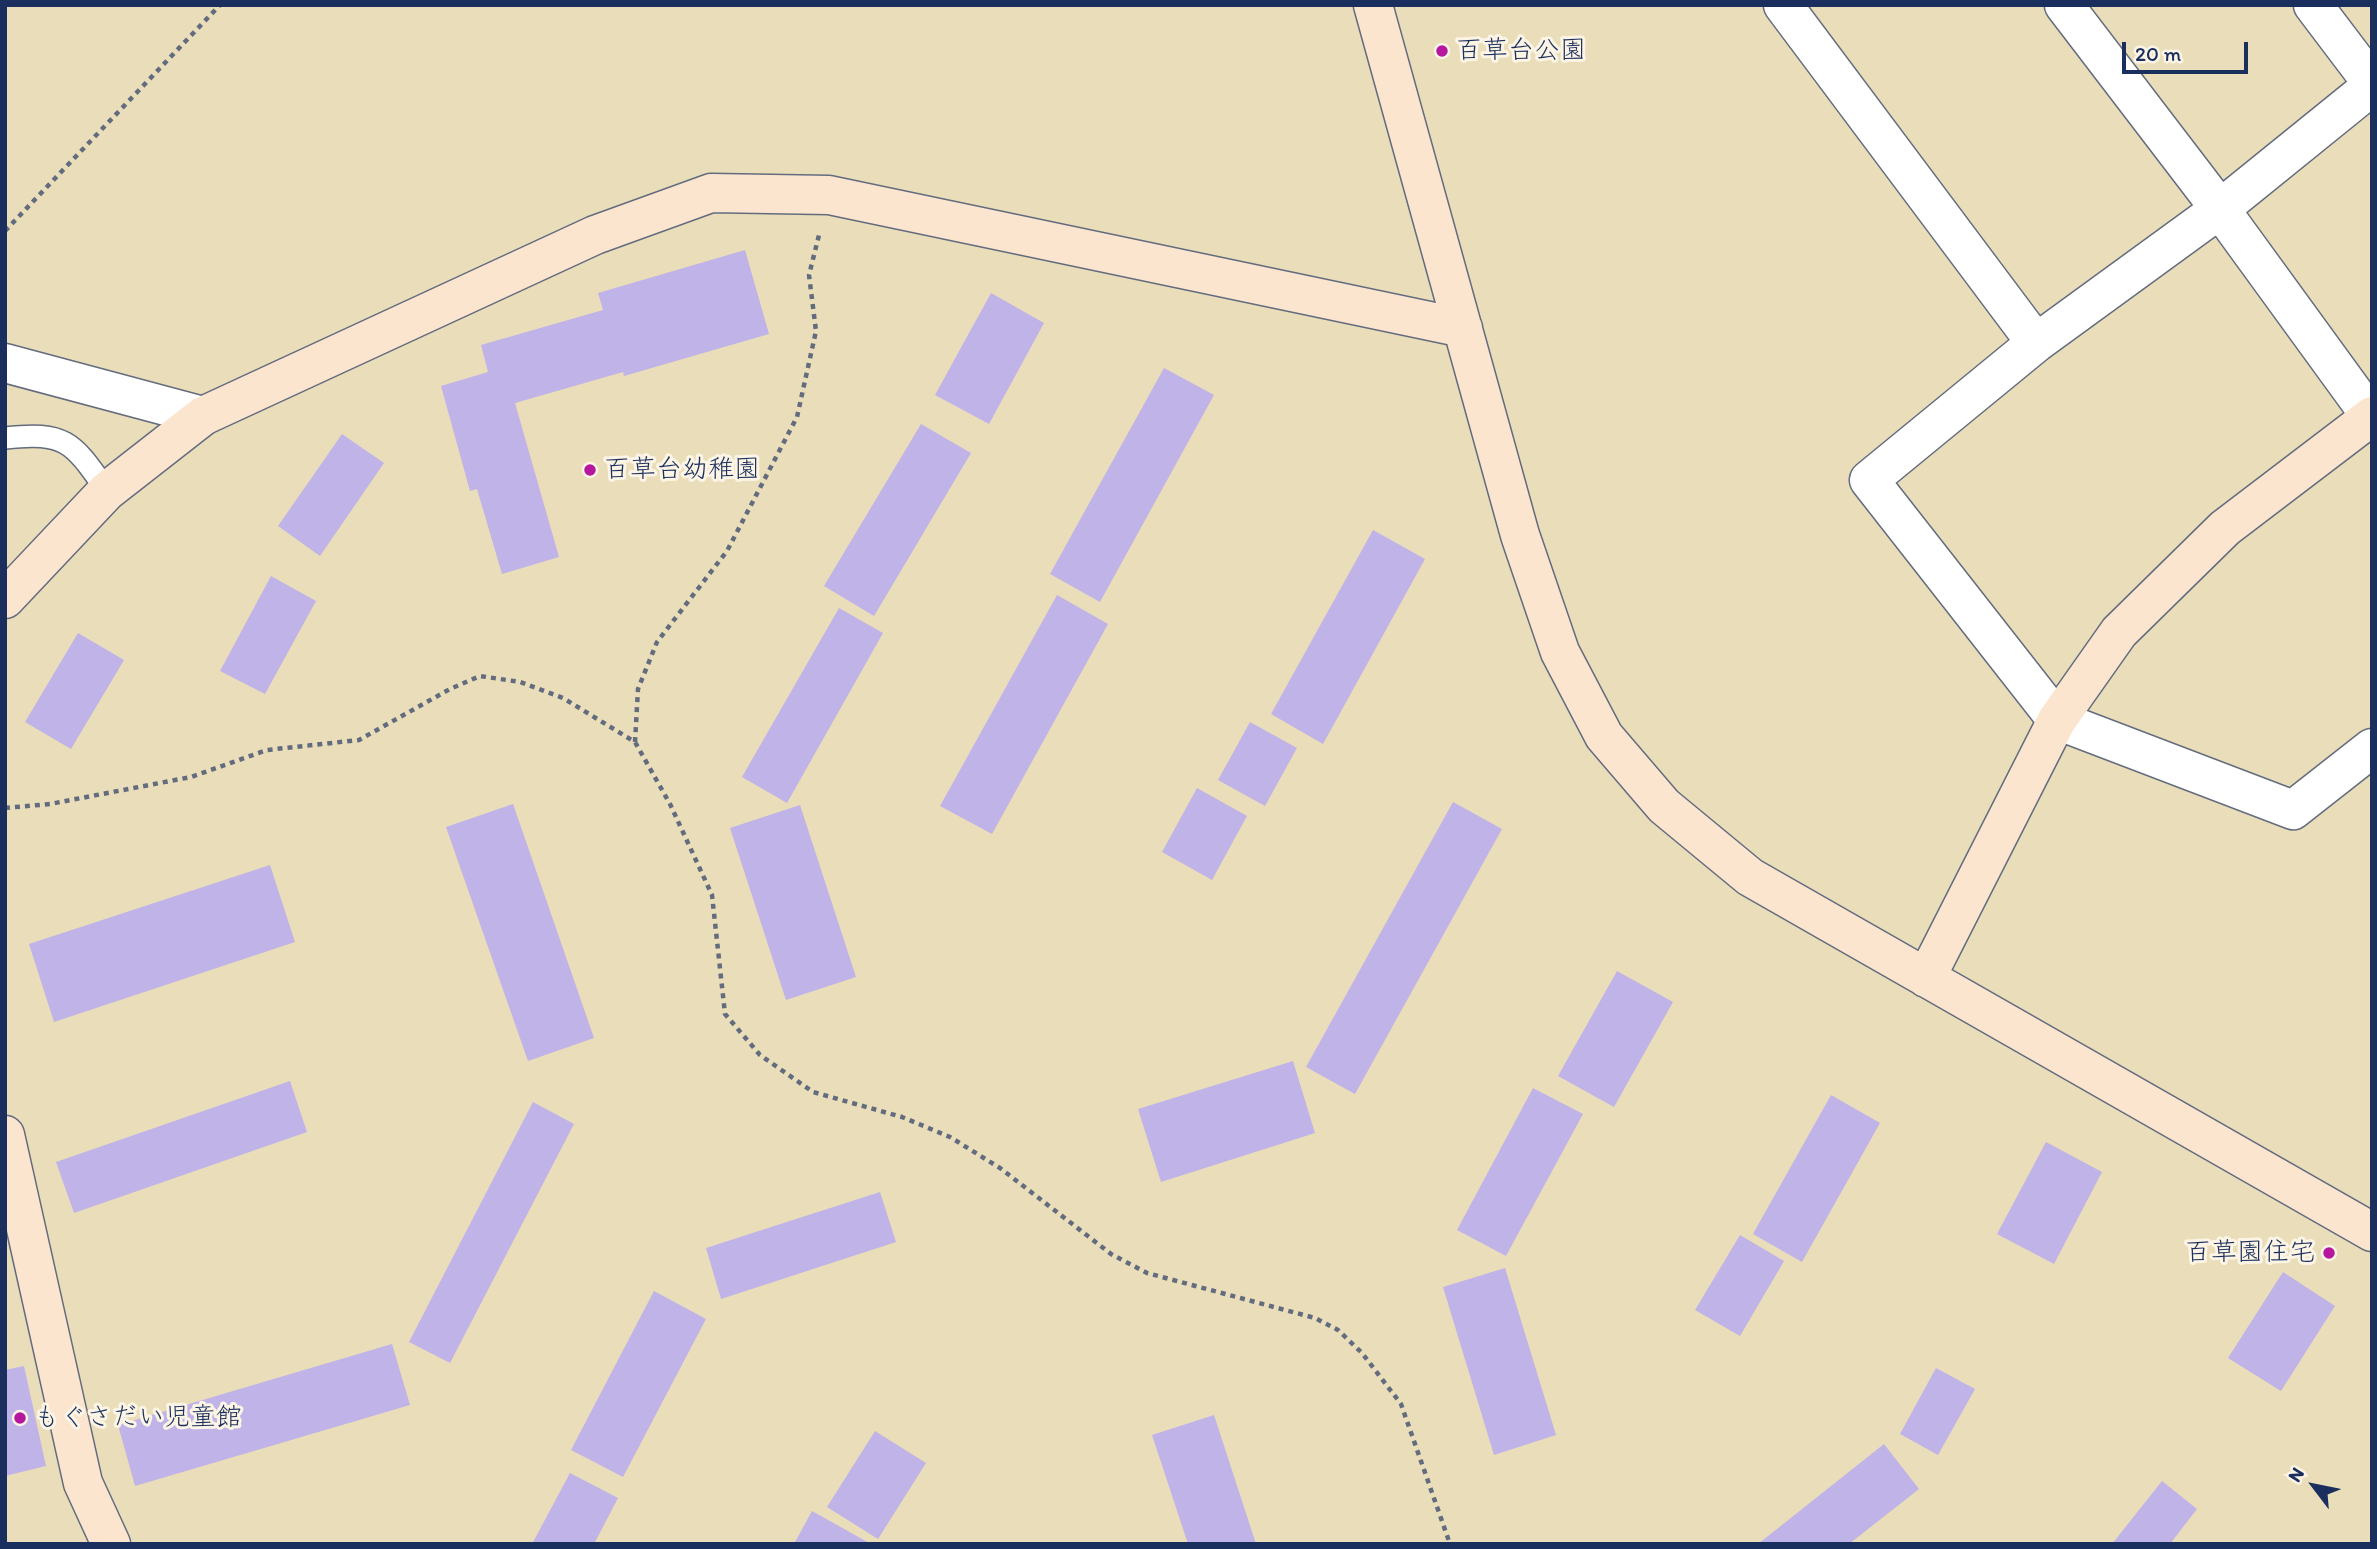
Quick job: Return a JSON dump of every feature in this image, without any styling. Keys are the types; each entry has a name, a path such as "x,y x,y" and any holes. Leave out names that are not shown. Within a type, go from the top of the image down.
{"street":[{"path":"1373,5 1520,535 1556,639 1604,736 1664,806 1750,877 2372,1232"},
{"path":"1783,5 2036,343"},
{"path":"1926,978 2057,720 2119,632 2225,528 2371,417 2220,208 2064,5"},
{"path":"2312,5 2372,85 2220,208 2036,343 1870,480 2057,720 2293,810 2372,748"},
{"path":"5,599 107,491 203,416 596,235 711,193 829,195 1463,328"},
{"path":"5,363 203,416"},
{"path":"5,1135 83,1483 111,1544"}],"lane":[{"path":"5,438 38,434 77,447 107,491"}],"path":[{"path":"5,230 220,5"},
{"path":"635,742 638,689 657,642 727,551 797,417 817,331 809,275 829,195"},
{"path":"5,808 50,804 191,777 267,751 359,740 450,689 480,676 520,682 563,698 635,742 670,804 712,895 726,1014 760,1055 813,1092 902,1117 950,1137 1000,1168 1111,1254 1147,1273 1315,1318 1338,1330 1362,1353 1401,1404 1450,1544"}],"building":[{"path":"745,250 769,334 624,376 623,372 515,403 559,557 502,574 477,489 470,491 441,386 488,372 481,345 603,310 598,293"},
{"path":"991,293 1044,323 989,424 935,395"},
{"path":"1164,368 1214,395 1100,602 1050,574"},
{"path":"921,424 971,453 874,616 824,586"},
{"path":"342,434 384,463 320,556 278,526"},
{"path":"1373,530 1425,559 1323,744 1271,714"},
{"path":"271,576 316,601 265,694 220,671"},
{"path":"1057,595 1108,624 992,834 940,806"},
{"path":"839,608 883,633 787,803 742,777"},
{"path":"78,633 124,660 71,749 25,722"},
{"path":"1250,722 1297,748 1265,806 1218,780"},
{"path":"1197,788 1247,816 1212,880 1162,852"},
{"path":"1453,802 1502,829 1355,1094 1306,1067"},
{"path":"513,804 594,1038 528,1061 446,827"},
{"path":"800,805 856,977 786,1000 730,828"},
{"path":"270,865 295,942 54,1022 29,944"},
{"path":"1617,971 1673,1002 1614,1107 1558,1076"},
{"path":"1293,1061 1315,1133 1161,1182 1138,1109"},
{"path":"290,1081 307,1132 74,1213 56,1162"},
{"path":"1533,1088 1583,1114 1506,1256 1457,1230"},
{"path":"1831,1095 1880,1123 1802,1262 1753,1234"},
{"path":"533,1102 574,1124 450,1363 409,1342"},
{"path":"2046,1142 2102,1172 2054,1264 1997,1234"},
{"path":"880,1192 896,1242 721,1299 706,1248"},
{"path":"1740,1235 1784,1261 1740,1336 1695,1310"},
{"path":"1505,1268 1556,1435 1494,1455 1443,1287"},
{"path":"2283,1272 2335,1306 2281,1391 2228,1358"},
{"path":"654,1291 706,1319 623,1477 571,1450"},
{"path":"392,1344 410,1405 135,1486 118,1425"},
{"name":"もぐさだい児童館","path":"24,1366 46,1466 5,1476 5,1370"},
{"path":"1936,1368 1975,1389 1938,1455 1900,1434"},
{"path":"1214,1415 1256,1544 1188,1544 1152,1435"},
{"path":"875,1431 926,1463 878,1539 827,1507"},
{"path":"1884,1444 1919,1489 1849,1544 1758,1544"},
{"path":"570,1473 618,1498 594,1544 532,1544"},
{"path":"2162,1481 2197,1509 2170,1544 2112,1544"},
{"path":"812,1511 871,1544 794,1544"}],"place":[{"name":"百草台公園","path":"1442,51"},
{"name":"百草台幼稚園","path":"590,470"},
{"name":"百草園住宅","path":"2329,1253"},
{"name":"もぐさだい児童館","path":"20,1418"}]}
